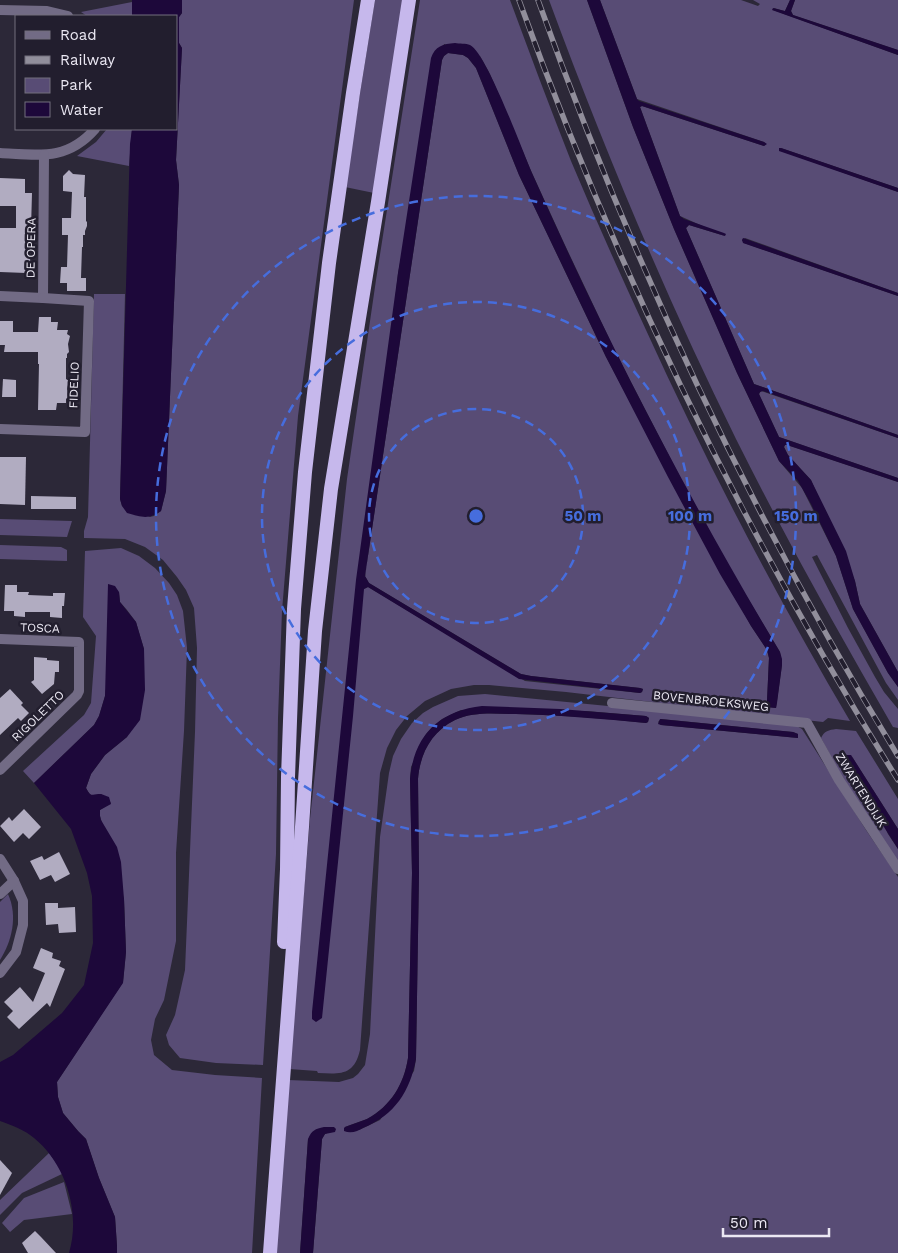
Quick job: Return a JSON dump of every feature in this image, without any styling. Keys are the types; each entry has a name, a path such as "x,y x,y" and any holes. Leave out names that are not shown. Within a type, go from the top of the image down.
{"highway":[{"path":"262,1253 283,965 294,609 305,472 329,263 368,0"},
{"path":"270,1253 315,631 331,489 409,0"}],"street":[{"path":"0,10 47,5 66,15"},
{"path":"0,153 44,155 61,152 81,142 94,130"},
{"name":"DE OPERA","path":"42,298 44,155"},
{"path":"0,296 42,298"},
{"name":"FIDELIO","path":"0,429 86,432 89,301 42,298"},
{"name":"TOSCA","path":"0,639 79,642"},
{"name":"RIGOLETTO","path":"0,770 77,695 79,691 79,642"},
{"name":"BOVENBROEKSWEG","path":"612,703 807,723"},
{"name":"ZWARTENDIJK","path":"807,723 839,780 898,869"},
{"path":"0,859 14,881 23,901 23,925 16,952 0,973"},
{"path":"0,894 14,881"}],"green space":[{"path":"182,0 354,0 298,416 282,611 276,854 263,1065 216,1063 180,1058 169,1045 166,1035 175,1015 185,970 195,732 197,648 194,608 186,590 177,577 163,560 145,547 125,539 84,538 88,517 94,294 125,294 120,499 122,506 150,517 154,516 161,511 166,491 179,185 176,160 182,48 179,43 179,17 182,13"},
{"path":"375,0 403,0 374,193 345,187"},
{"path":"420,0 510,0 571,161 669,380 743,528 795,625 850,721 828,718 823,722 566,692 489,685 474,685 451,689 425,701 407,716 396,730 387,748 380,773 360,1050 354,1065 345,1072 318,1073 317,1071 289,1069 310,819 347,479","holes":["444,44 480,56 490,74 532,173 616,353 732,572 780,652 782,665 776,708 659,696 656,693 656,690 766,702 769,658 767,650 751,626 606,357 519,175 476,68 463,55 448,53 442,60 366,566 398,273","365,577 369,583 521,674 640,688 643,689 642,692 525,681 368,587 364,589"]},
{"path":"549,0 587,0 633,127 674,229 737,373 779,461 802,488 836,556 853,609 888,673 898,687 898,700 886,683 817,555 812,557 875,677 898,709 898,728 893,727 812,584 773,512 710,385 637,222"},
{"path":"600,0 741,0 758,6 760,4 753,0 790,0 785,11 774,8 773,10 898,55 898,188 781,148 779,150 898,192 898,293 745,238 742,240 744,243 898,296 898,435 754,384 686,228 689,225 725,236 680,216 640,107 642,106 764,146 766,144 637,99"},
{"path":"795,0 898,0 898,50 793,15 791,11"},
{"path":"132,2 132,15 86,15 81,12"},
{"path":"106,130 132,130 129,166 77,156 96,142"},
{"path":"761,391 898,438 898,478 779,437 759,394"},
{"path":"785,445 898,482 898,672 860,604 855,581 811,480 788,455 784,447"},
{"path":"0,519 72,521 67,537 0,535"},
{"path":"0,545 61,547 67,550 67,561 0,559"},
{"path":"121,548 139,556 155,568 177,595 183,611 187,648 176,853 176,941 164,1000 155,1019 151,1040 154,1055 172,1070 262,1078 252,1253 117,1253 115,1217 86,1139 63,1113 58,1097 57,1082 123,982 126,952 124,899 100,816 100,810 111,803 101,794 90,794 86,788 91,774 105,755 127,737 144,649 136,622 120,602 119,592 105,696 99,716 94,725 34,783 23,771 84,715 91,703 96,636 83,617 85,551"},
{"path":"485,694 793,724 802,729 898,877 898,1253 313,1253 322,1139 325,1134 336,1129 308,1139 300,1253 276,1253 288,1080 339,1082 353,1078 365,1065 370,1034 380,837 393,756 401,739 412,723 433,707 458,696","holes":["461,710 586,711 646,716 649,718 646,723 565,716 477,714 455,720 433,737 421,761 418,779 419,873 416,1059 414,1071 380,1120 359,1130 345,1127 367,1119 383,1108 400,1085 406,1068 408,1058 412,873 411,767 426,734 442,719","661,719 793,732 798,734 798,738 661,725 658,722"]},
{"path":"836,729 856,731 898,799 898,829 851,755 888,834 898,849 898,862 843,778 821,738 827,731"},
{"path":"8,894 13,911 13,920 8,945 0,960 0,902"},
{"path":"49,1153 62,1174 22,1193 0,1215 0,1200"},
{"path":"64,1182 72,1214 24,1220 10,1232 2,1223 24,1198"}],"water":[{"path":"132,0 182,0 182,13 179,17 179,43 182,48 178,123 178,15 132,15"},
{"path":"587,0 600,0 639,101 767,144 764,146 642,106 640,107 680,216 726,234 725,236 689,225 686,228 754,384 898,435 898,438 763,391 759,394 779,437 898,478 898,482 787,445 784,447 788,455 811,480 846,551 860,604 898,672 898,687 888,673 853,609 836,556 811,504 798,481 779,461 737,373 674,229 633,127"},
{"path":"790,0 795,0 791,11 793,15 898,50 898,55 772,10 773,8 785,11"},
{"path":"455,43 470,45 485,65 504,104 560,235 618,356 680,476 780,652 782,665 777,703 776,708 658,696 656,693 656,690 766,702 769,658 767,650 720,574 606,357 519,175 476,68 463,55 448,53 442,60 365,576 369,583 521,674 643,689 640,693 519,679 368,587 364,589 322,1018 316,1022 312,1019 312,1012 356,580 398,273 431,58 440,46"},
{"path":"132,130 178,130 176,160 179,185 166,491 161,511 152,516 145,517 127,513 120,499"},
{"path":"779,148 898,188 898,192 779,151"},
{"path":"743,238 898,293 898,296 743,243"},
{"path":"108,584 115,586 119,592 120,602 136,622 144,649 145,690 140,720 127,737 105,755 91,774 86,788 91,794 101,794 109,797 111,804 100,810 100,816 117,847 121,862 126,952 123,983 57,1082 58,1097 63,1113 86,1139 115,1217 117,1253 69,1253 73,1222 68,1190 55,1161 45,1149 34,1138 18,1128 0,1121 0,1062 13,1055 62,1013 84,985 93,943 92,896 87,873 71,829 34,783 94,725 99,716 105,696"},
{"path":"482,706 560,709 646,716 649,718 646,723 549,715 477,714 455,720 433,737 421,761 418,779 419,873 416,1059 410,1081 399,1101 392,1109 374,1123 357,1131 347,1132 344,1131 345,1127 367,1119 383,1108 389,1101 400,1085 408,1058 412,873 410,779 412,763 423,738 431,728 453,713"},
{"path":"660,719 793,732 798,734 798,738 661,725 658,724"},
{"path":"845,755 851,755 898,829 898,849 842,761"},
{"path":"334,1127 336,1129 335,1132 325,1134 322,1139 313,1253 300,1253 308,1139 314,1130"}],"building":[{"path":"69,170 73,174 85,175 84,197 86,197 87,226 85,235 83,235 81,278 86,278 86,291 67,291 67,283 60,283 61,267 67,267 68,235 62,235 62,218 71,218 72,192 63,191 63,176"},
{"path":"0,178 25,179 25,193 32,193 30,265 26,265 26,273 0,272 0,228 16,228 16,206 0,206"},
{"path":"39,317 51,317 51,322 58,322 57,330 68,330 67,334 70,336 69,352 66,358 66,379 69,381 68,397 66,403 57,403 56,410 38,410 38,352 4,352 5,345 0,345 0,321 13,321 13,332 38,332"},
{"path":"3,379 16,380 16,397 2,397"},
{"path":"0,457 26,457 25,505 0,504"},
{"path":"31,496 76,497 76,509 31,509"},
{"path":"5,585 17,585 17,592 29,592 28,595 53,596 53,593 65,593 62,618 50,617 50,612 25,612 25,617 14,616 14,611 4,611"},
{"path":"34,657 59,661 59,672 55,672 54,684 42,694 31,682 34,680"},
{"path":"10,689 23,703 21,705 29,713 21,721 18,718 0,735 0,698"},
{"path":"24,809 41,827 29,839 23,833 14,842 0,826 9,817 12,821"},
{"path":"59,852 70,874 55,882 51,875 40,880 30,861 42,856 44,860"},
{"path":"45,903 58,903 58,908 75,907 76,932 59,933 58,924 46,925"},
{"path":"41,948 53,953 52,958 61,961 59,966 65,969 50,1007 47,1003 19,1029 7,1017 13,1011 4,1002 20,987 33,1002 45,973 33,968"},
{"path":"0,1160 12,1173 0,1195"},
{"path":"35,1231 56,1253 28,1253 22,1243"}],"railway":[{"path":"519,0 557,102 598,202 688,400 788,593 898,780"},
{"path":"538,0 613,196 699,387 745,482 793,574 844,666 898,756"}]}
